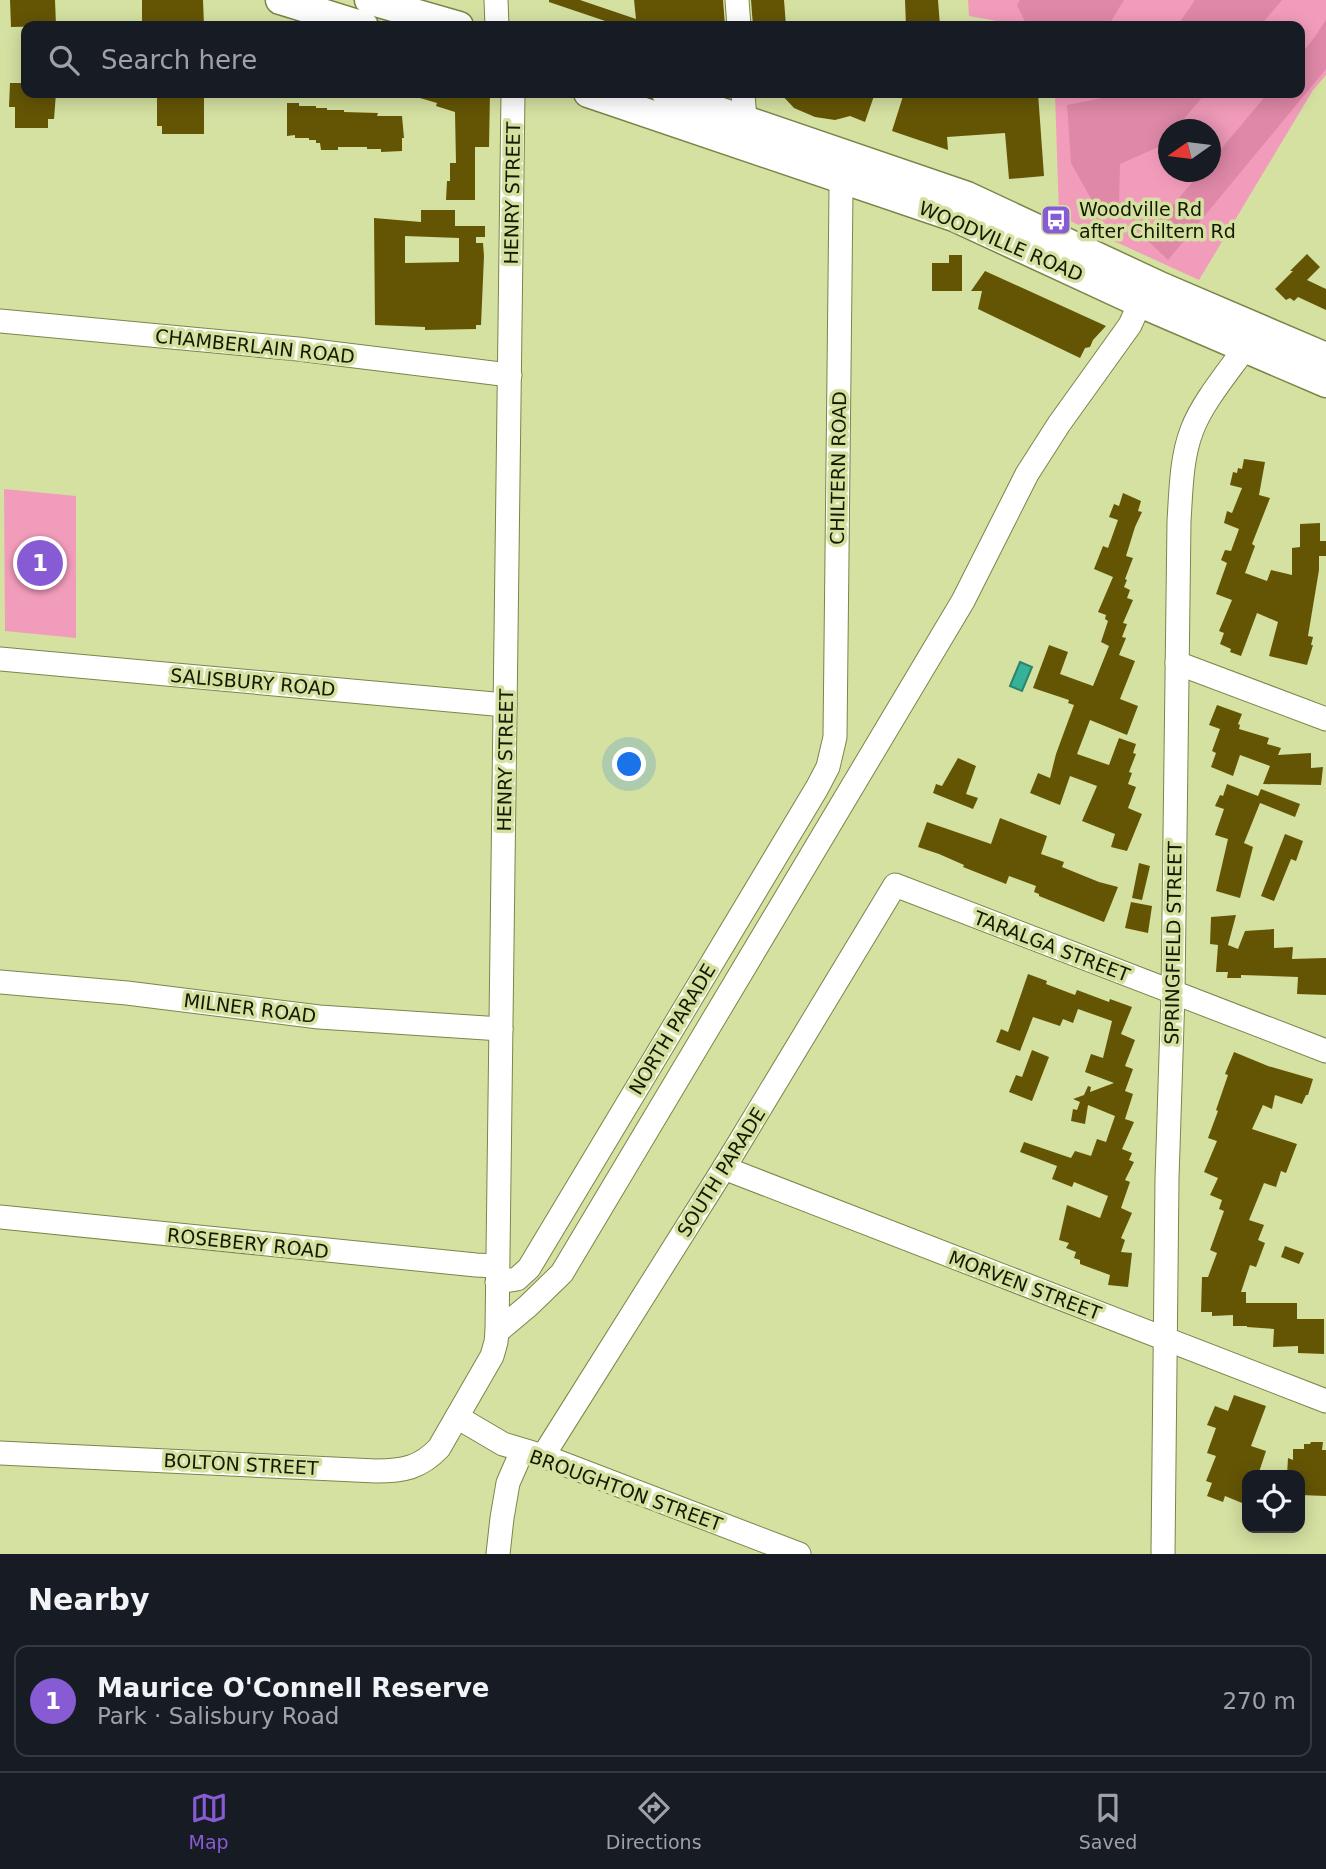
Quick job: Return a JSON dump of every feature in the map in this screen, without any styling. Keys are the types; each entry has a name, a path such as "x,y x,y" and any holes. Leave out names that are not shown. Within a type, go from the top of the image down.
{"main road":[{"path":"280,0 356,16"},
{"path":"369,0 442,21"},
{"name":"WOODVILLE ROAD","path":"603,98 954,217 1234,334 1326,383"},
{"name":"WOODVILLE ROAD","path":"696,98 744,106 967,196 1153,300"},
{"name":"WOODVILLE ROAD","path":"1234,334 1326,358"}],"street":[{"path":"496,0 498,21"},
{"path":"737,0 739,21"},
{"name":"HENRY STREET","path":"457,1417 492,1356 497,1332 513,98"},
{"name":"CHILTERN ROAD","path":"831,757 835,737 840,178"},
{"path":"497,1332 562,1273 962,600 1027,474 1059,424 1130,325 1153,300"},
{"name":"CHAMBERLAIN ROAD","path":"0,321 298,349 510,374"},
{"name":"SPRINGFIELD STREET","path":"1163,1554 1179,521 1186,452 1192,430 1234,334"},
{"name":"SALISBURY ROAD","path":"0,659 505,705"},
{"path":"1177,663 1326,719"},
{"name":"NORTH PARADE","path":"497,1274 517,1279 529,1268 817,788 831,757"},
{"name":"TARALGA STREET","path":"895,885 1326,1051"},
{"name":"SOUTH PARADE","path":"513,1446 724,1168 895,885"},
{"name":"MILNER ROAD","path":"0,982 127,993 318,1017 501,1028"},
{"name":"MORVEN STREET","path":"724,1168 1326,1401"},
{"name":"ROSEBERY ROAD","path":"0,1217 476,1265 497,1274"},
{"name":"BROUGHTON STREET","path":"457,1417 513,1446 799,1554"},
{"name":"BOLTON STREET","path":"0,1453 396,1471 426,1460 439,1448 457,1417"},
{"path":"498,1554 513,1446"},
{"path":"736,1531 736,1554"}],"shaded area":[{"path":"968,0 1326,0 1326,75 1313,90 1199,280 1059,216 1055,98 1305,98 1305,21 997,21 969,16"},
{"path":"1020,0 1124,0 1111,21 1025,21 1017,5"},
{"path":"1195,0 1282,0 1264,21 1180,21"},
{"path":"1326,20 1326,69 1305,94 1305,49"},
{"path":"1102,98 1202,98 1184,119 1158,119 1158,147 1120,164 1119,205 1099,213 1071,163 1067,105"},
{"path":"1264,98 1302,98 1168,260 1145,238 1193,182 1221,182 1221,149"},
{"path":"4,489 76,496 76,638 5,631"}],"water":[{"path":"1020,662 1032,667 1022,691 1010,686"}],"building":[{"path":"10,0 55,0 56,21 21,21 21,27 11,27"},
{"path":"142,0 203,0 204,21 142,21"},
{"path":"580,0 636,19 634,0 723,0 725,21 605,21 549,2"},
{"path":"751,0 784,0 786,21 753,21"},
{"path":"905,0 938,0 940,21 906,21"},
{"path":"10,83 21,83 21,98 56,98 54,119 48,119 48,128 15,128 15,107 9,107"},
{"path":"157,98 204,98 204,134 162,134 162,126 157,126"},
{"path":"420,98 490,98 489,147 475,147 475,200 446,200 450,163 456,163 455,112 436,106 437,103"},
{"path":"785,98 873,98 865,122 850,116 835,120 815,117 794,108"},
{"path":"902,98 1038,98 1044,176 1009,179 1005,133 947,137 948,150 892,131"},
{"path":"287,103 344,112 378,113 377,116 402,116 402,151 381,152 381,149 367,147 321,150 320,143 316,143 316,140 287,136"},
{"path":"421,210 455,210 455,226 485,226 485,237 476,237 476,243 483,243 484,256 481,325 476,325 476,329 425,330 425,327 375,325 374,218 421,222","holes":["405,236 459,238 459,262 405,263"]},
{"path":"1307,254 1320,267 1307,280 1326,289 1326,310 1298,297 1294,301 1290,298 1286,300 1275,289"},
{"path":"949,255 962,255 962,291 932,291 932,263 949,263"},
{"path":"985,271 1106,326 1090,347 1085,348 1080,358 978,309 982,291 971,291"},
{"path":"1244,459 1265,462 1259,495 1270,498 1252,544 1255,546 1245,573 1267,581 1271,570 1292,575 1292,548 1300,547 1300,524 1320,523 1320,541 1326,541 1326,556 1319,556 1308,636 1313,637 1313,645 1307,665 1269,656 1278,622 1257,613 1241,656 1220,644 1224,633 1219,631 1232,600 1216,594 1227,563 1221,560 1225,550 1231,551 1239,529 1224,523 1227,511 1232,513 1242,488 1230,485 1233,472 1237,473 1238,468 1242,469"},
{"path":"1123,493 1141,501 1138,511 1142,512 1126,556 1133,558 1124,587 1130,590 1127,598 1133,600 1123,623 1127,624 1122,637 1126,638 1119,655 1135,661 1120,699 1138,706 1127,735 1090,720 1077,754 1109,765 1119,738 1136,744 1128,784 1136,787 1128,808 1142,814 1127,851 1111,847 1115,834 1082,821 1097,786 1070,776 1060,805 1030,793 1038,773 1050,778 1074,705 1068,703 1069,700 1033,688 1049,645 1068,652 1060,674 1093,686 1109,646 1101,642 1108,621 1105,619 1106,615 1098,612 1113,577 1094,569 1103,546 1108,548 1118,520 1109,517 1114,504 1119,506"},
{"path":"1217,705 1242,714 1239,729 1269,738 1267,744 1281,748 1278,755 1311,753 1311,768 1323,767 1321,785 1263,784 1270,766 1240,755 1233,776 1211,767 1216,753 1212,751 1220,729 1209,725"},
{"path":"958,758 976,766 966,794 978,798 973,809 933,793 936,784 942,786"},
{"path":"1227,784 1258,796 1261,789 1300,804 1295,817 1260,803 1244,843 1253,847 1240,898 1216,891 1228,839 1215,835 1224,809 1215,806 1220,795 1223,796"},
{"path":"1000,818 1047,836 1041,854 1064,862 1062,867 1118,887 1104,922 1039,896 1034,892 1036,886 1009,876 1006,884 918,847 927,822 991,844"},
{"path":"1285,834 1303,841 1296,861 1291,859 1274,901 1261,896"},
{"path":"1139,863 1150,866 1142,900 1132,898"},
{"path":"1131,902 1152,906 1148,933 1125,928"},
{"path":"1236,915 1228,945 1238,949 1245,931 1274,929 1274,948 1293,947 1292,959 1326,958 1326,995 1297,994 1298,977 1241,975 1241,978 1227,978 1228,972 1216,972 1218,945 1210,944 1211,917"},
{"path":"1028,974 1075,995 1077,990 1132,1007 1121,1034 1135,1040 1125,1066 1133,1069 1125,1091 1133,1094 1125,1119 1134,1122 1122,1149 1132,1153 1129,1160 1134,1162 1125,1180 1130,1182 1121,1208 1132,1213 1121,1238 1125,1240 1121,1252 1132,1253 1128,1287 1108,1285 1110,1275 1080,1264 1080,1260 1074,1258 1076,1252 1066,1248 1069,1243 1059,1240 1067,1205 1100,1218 1108,1196 1074,1182 1072,1187 1052,1179 1057,1166 1020,1152 1024,1142 1071,1158 1075,1151 1091,1156 1097,1139 1106,1142 1115,1116 1088,1105 1085,1124 1071,1121 1073,1109 1077,1110 1080,1102 1073,1099 1084,1095 1088,1086 1091,1087 1090,1092 1114,1083 1085,1072 1091,1054 1103,1058 1112,1021 1078,1009 1073,1023 1063,1019 1060,1026 1033,1017 1020,1051 996,1042 1001,1029 1008,1032"},
{"path":"1032,1050 1049,1057 1032,1101 1009,1092 1016,1075 1022,1077"},
{"path":"1234,1052 1268,1066 1313,1079 1302,1104 1275,1095 1272,1109 1263,1105 1252,1129 1297,1144 1286,1173 1281,1171 1276,1187 1264,1183 1249,1220 1264,1225 1258,1240 1265,1243 1256,1267 1250,1265 1241,1292 1246,1292 1246,1303 1297,1303 1297,1319 1324,1319 1324,1354 1298,1353 1298,1346 1273,1347 1274,1329 1233,1326 1233,1315 1212,1316 1212,1312 1201,1312 1202,1277 1208,1277 1217,1253 1210,1250 1224,1211 1219,1209 1222,1200 1210,1195 1218,1178 1204,1172 1217,1141 1208,1138 1228,1075 1225,1074"},
{"path":"1285,1246 1304,1253 1299,1264 1281,1257"},
{"path":"1234,1395 1266,1406 1251,1446 1266,1451 1260,1470 1242,1470 1242,1503 1225,1496 1223,1502 1207,1496 1212,1483 1206,1481 1216,1456 1207,1453 1216,1428 1207,1425 1215,1406 1228,1411"},
{"path":"1323,1442 1322,1450 1326,1450 1326,1496 1305,1495 1305,1470 1287,1470 1288,1458 1293,1460 1293,1449 1304,1449 1304,1444"}],"place":[{"name":"Woodville Rd after Chiltern Rd","path":"1056,220"},
{"name":"Maurice O'Connell Reserve","path":"40,563"}]}
